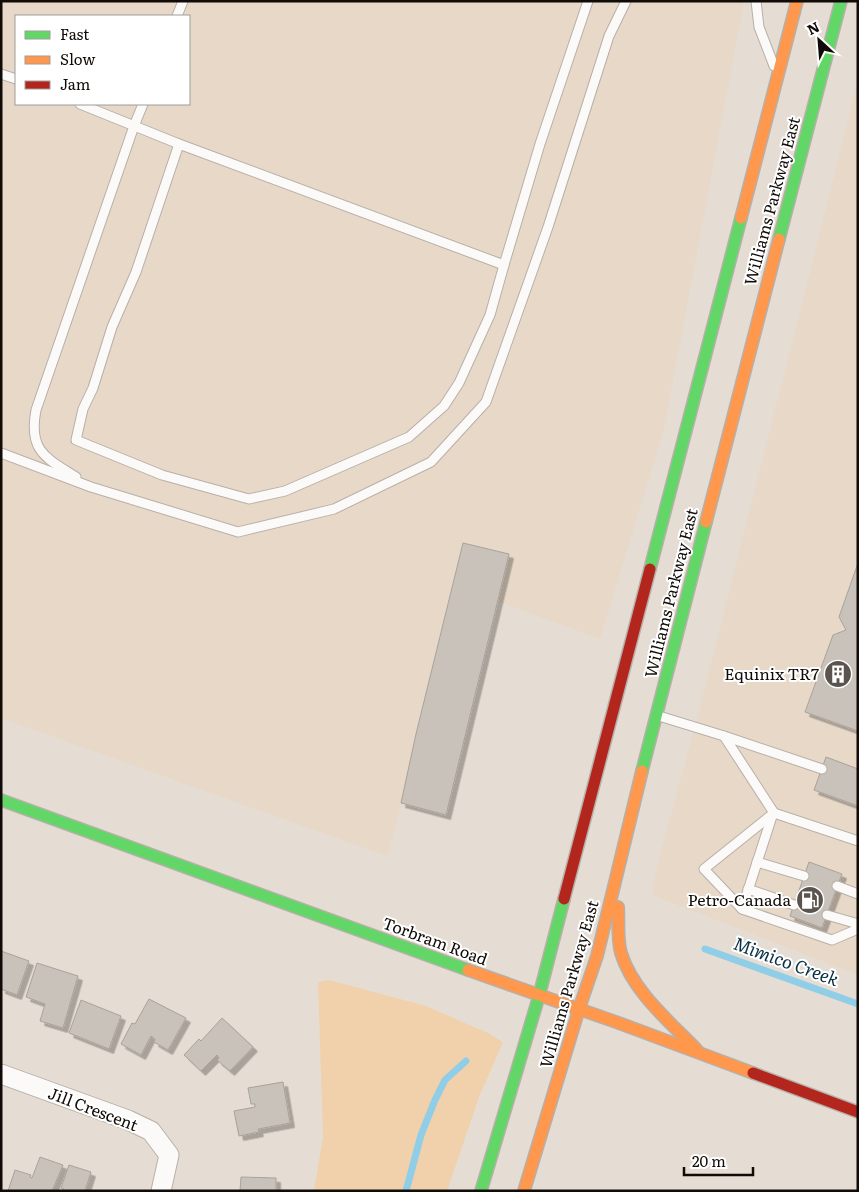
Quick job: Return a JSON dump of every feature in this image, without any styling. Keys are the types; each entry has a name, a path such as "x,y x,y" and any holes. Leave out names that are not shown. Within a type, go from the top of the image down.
{"main road":[{"name":"Williams Parkway East","path":"481,1191 539,996 797,1"},
{"name":"Williams Parkway East","path":"524,1191 597,956 656,715 841,1"},
{"name":"Torbram Road","path":"1,800 858,1112"},
{"path":"617,873 620,951 626,968 636,984 701,1054"}],"street":[{"name":"Jill Crescent","path":"1,1074 128,1120 151,1131 169,1155 161,1191"}],"lane":[{"path":"177,15 182,1"},
{"path":"180,144 136,272 112,326 93,388 83,410 76,440 162,474 249,499 286,491 409,437 444,406 459,383 490,315 538,153 588,1"},
{"path":"1,453 92,487 238,532 334,509 431,462 486,402 548,227 609,36 626,1"},
{"path":"756,1 759,27 778,76"},
{"path":"1,74 15,79"},
{"path":"82,105 180,144 504,265"},
{"path":"92,487 42,454 35,440 32,426 143,105"},
{"path":"656,715 822,769"},
{"path":"724,736 774,813 858,841"},
{"path":"742,909 774,813"},
{"path":"774,813 704,869 742,909 832,940 858,930"},
{"path":"757,862 804,876"},
{"path":"837,886 858,894"},
{"path":"748,889 794,905"},
{"path":"827,914 858,924"}],"shaded area":[{"path":"1,1 744,1 664,429 600,639 462,588 387,856 1,718"},
{"path":"858,81 858,975 652,895 657,867 701,703"},
{"path":"329,980 426,1006 488,1033 503,1042 479,1097 447,1191 314,1191 323,1137 318,982"}],"building":[{"path":"463,543 509,554 446,815 401,803"},
{"name":"Equinix TR7","path":"858,563 858,731 805,712 833,635 846,630 839,617"},
{"path":"826,757 858,769 858,806 814,790"},
{"path":"809,862 842,874 822,928 790,916"},
{"path":"1,951 29,961 17,995 1,989"},
{"path":"37,963 78,976 63,1028 40,1021 45,1004 26,997"},
{"path":"149,999 186,1018 168,1050 154,1042 155,1039 151,1036 141,1055 121,1044 132,1023 135,1024"},
{"path":"81,1000 121,1016 109,1049 69,1033"},
{"path":"222,1018 253,1047 230,1071 217,1060 219,1058 217,1055 201,1071 184,1055 199,1039 201,1041"},
{"path":"283,1082 290,1123 258,1129 259,1132 239,1136 234,1111 255,1107 255,1104 251,1104 248,1088"},
{"path":"40,1157 63,1165 52,1191 8,1191 15,1170 31,1175 30,1177 32,1178"},
{"path":"69,1165 91,1172 85,1191 63,1191 64,1189 61,1188"},
{"path":"241,1177 276,1178 276,1191 240,1191"}],"waterway":[{"name":"Mimico Creek","path":"705,949 858,1004"},
{"name":"Mimico Creek","path":"406,1191 421,1135 435,1100 445,1080 466,1061"}],"traffic: fast":[{"path":"779,239 841,1"},
{"path":"650,569 741,218"},
{"path":"642,771 706,522"},
{"path":"1,800 468,970"},
{"path":"481,1191 539,996 564,899"}],"traffic: slow":[{"path":"741,218 797,1"},
{"path":"706,522 779,239"},
{"path":"524,1191 597,956 642,771"},
{"path":"618,907 621,953 634,981 653,1006 697,1050"},
{"path":"468,970 753,1073"}],"traffic: jam":[{"path":"564,899 650,569"},
{"path":"753,1073 858,1112"}],"place":[{"name":"Equinix TR7","path":"838,674"},
{"name":"Petro-Canada","path":"810,900"}]}
